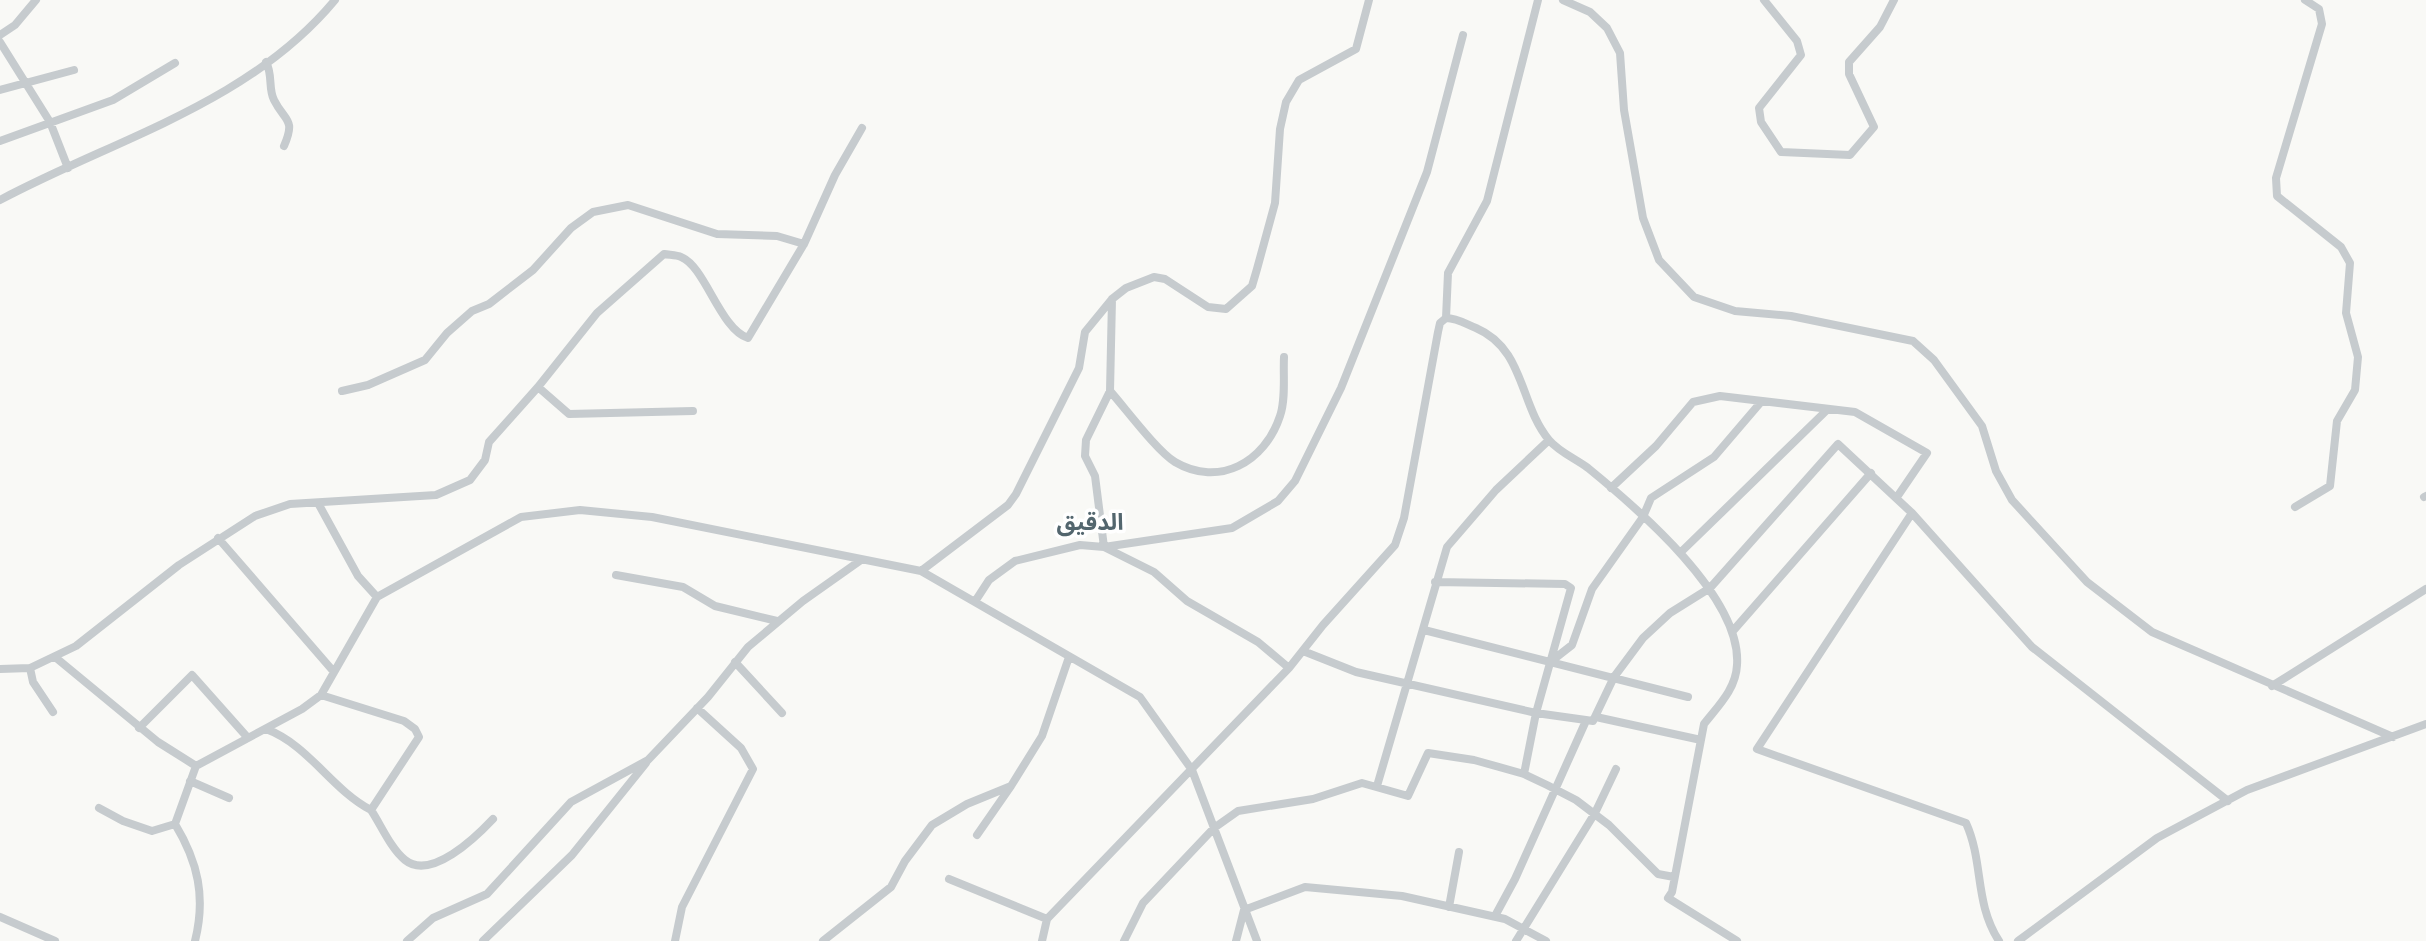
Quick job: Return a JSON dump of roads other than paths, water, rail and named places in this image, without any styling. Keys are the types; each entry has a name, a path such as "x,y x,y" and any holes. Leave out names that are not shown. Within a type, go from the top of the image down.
{"street":[{"path":"0,35 15,25 36,0"},
{"path":"0,200 136,139 225,92 318,20 335,0"},
{"path":"921,570 1008,505 1016,494 1079,368 1086,332 1112,299 1126,288 1154,277 1165,279 1208,307 1226,309 1252,286 1275,203 1280,129 1286,102 1299,80 1356,49 1369,0"},
{"path":"1042,941 1047,919 1289,668 1395,545 1400,534 1440,323 1446,318 1448,273 1487,201 1538,0"},
{"path":"1563,0 1590,12 1607,28 1620,53 1624,110 1643,218 1659,260 1694,297 1735,312 1791,316 1913,341 1934,360 1982,426 1996,471 2012,500 2087,582 2152,632 2393,737"},
{"path":"1764,0 1797,41 1801,55 1759,108 1761,122 1780,152 1850,155 1874,127 1849,74 1849,62 1880,27 1894,0"},
{"path":"2295,507 2330,486 2337,421 2355,390 2357,357 2346,313 2350,263 2341,247 2277,196 2276,177 2322,24 2319,9 2305,0"},
{"path":"976,600 989,580 1016,561 1080,545 1104,547 1232,528 1278,501 1295,481 1341,388 1427,172 1463,35"},
{"path":"0,42 22,82 50,122 68,168"},
{"path":"266,62 272,72 275,101 290,120 290,133 284,146"},
{"path":"0,141 113,100 175,63"},
{"path":"0,90 74,70"},
{"path":"0,669 30,668 76,646 218,538 255,516 290,504 436,495 470,480 485,460 489,442 538,387 597,313 664,254 681,257 691,264 733,327 740,336 748,338 804,244 835,175 862,128"},
{"path":"342,391 368,385 425,360 447,333 472,311 489,304 533,270 571,228 593,212 628,205 717,234 777,236 804,244"},
{"path":"1104,547 1095,476 1085,456 1086,440 1110,391 1112,299"},
{"path":"1446,318 1490,334 1507,351 1549,440 1611,488 1680,553 1710,588 1732,632 1736,672 1721,706 1704,724 1668,898 1737,941"},
{"path":"1110,391 1173,461 1195,471 1225,473 1252,460 1277,423 1281,414 1284,357"},
{"path":"538,387 569,414 693,411"},
{"path":"1611,488 1656,446 1693,402 1720,396 1855,412 1927,453 1897,498"},
{"path":"1549,663 1572,645 1592,589 1643,517 1651,498 1714,457 1761,402"},
{"path":"1680,553 1828,410"},
{"path":"1377,786 1447,547 1464,526 1549,440"},
{"path":"1303,651 1356,672 1536,713 1585,723 1593,721 1614,677 1652,630 1670,613 1710,588 1833,447 1842,445 1912,513 2032,647 2228,801"},
{"path":"1732,632 1871,473"},
{"path":"318,503 358,576 377,597"},
{"path":"195,941 200,891 192,853 175,824 196,766 266,729 321,695 377,597 521,517 580,510 652,517 921,570 1069,657 1110,677 1140,697 1192,770 1256,941"},
{"path":"1912,513 1757,749 1965,822 1972,838 1986,921 1999,941"},
{"path":"218,538 334,671"},
{"path":"1104,547 1154,572 1186,601 1258,642 1289,668"},
{"path":"483,941 572,855 648,760 735,663 777,621 861,560"},
{"path":"616,575 683,587 715,606 777,621"},
{"path":"1435,582 1565,584 1571,588 1536,713 1524,774"},
{"path":"2272,686 2426,589"},
{"path":"1424,629 1549,663 1688,696"},
{"path":"55,657 139,728 196,766"},
{"path":"977,835 1042,736 1069,657"},
{"path":"735,663 782,713"},
{"path":"30,668 33,682 53,712"},
{"path":"139,728 192,675 248,738"},
{"path":"321,695 404,721 415,729 418,737 371,810"},
{"path":"675,941 682,907 753,769 741,748 697,708"},
{"path":"1596,717 1701,740"},
{"path":"1495,916 1585,723"},
{"path":"2018,941 2157,838 2247,790 2426,724"},
{"path":"266,729 295,742 351,797 371,810 403,859 413,865 430,865 469,844 493,819"},
{"path":"1124,941 1143,902 1214,828 1238,811 1313,799 1362,783 1408,796 1428,753 1475,760 1524,774 1555,789 1595,813 1658,874 1674,877"},
{"path":"407,941 433,918 487,894 571,802 648,760"},
{"path":"1516,941 1595,813 1616,769"},
{"path":"190,781 229,798"},
{"path":"823,941 891,887 905,861 932,825 967,804 1011,786"},
{"path":"99,808 123,821 152,831 175,824"},
{"path":"1449,907 1459,852"},
{"path":"949,879 1047,919"},
{"path":"1244,910 1305,887 1402,896 1495,916 1546,941"},
{"path":"1236,941 1244,910"},
{"path":"0,917 55,941"}],"district":[{"name":"الدقيق","path":"1090,521"}]}
